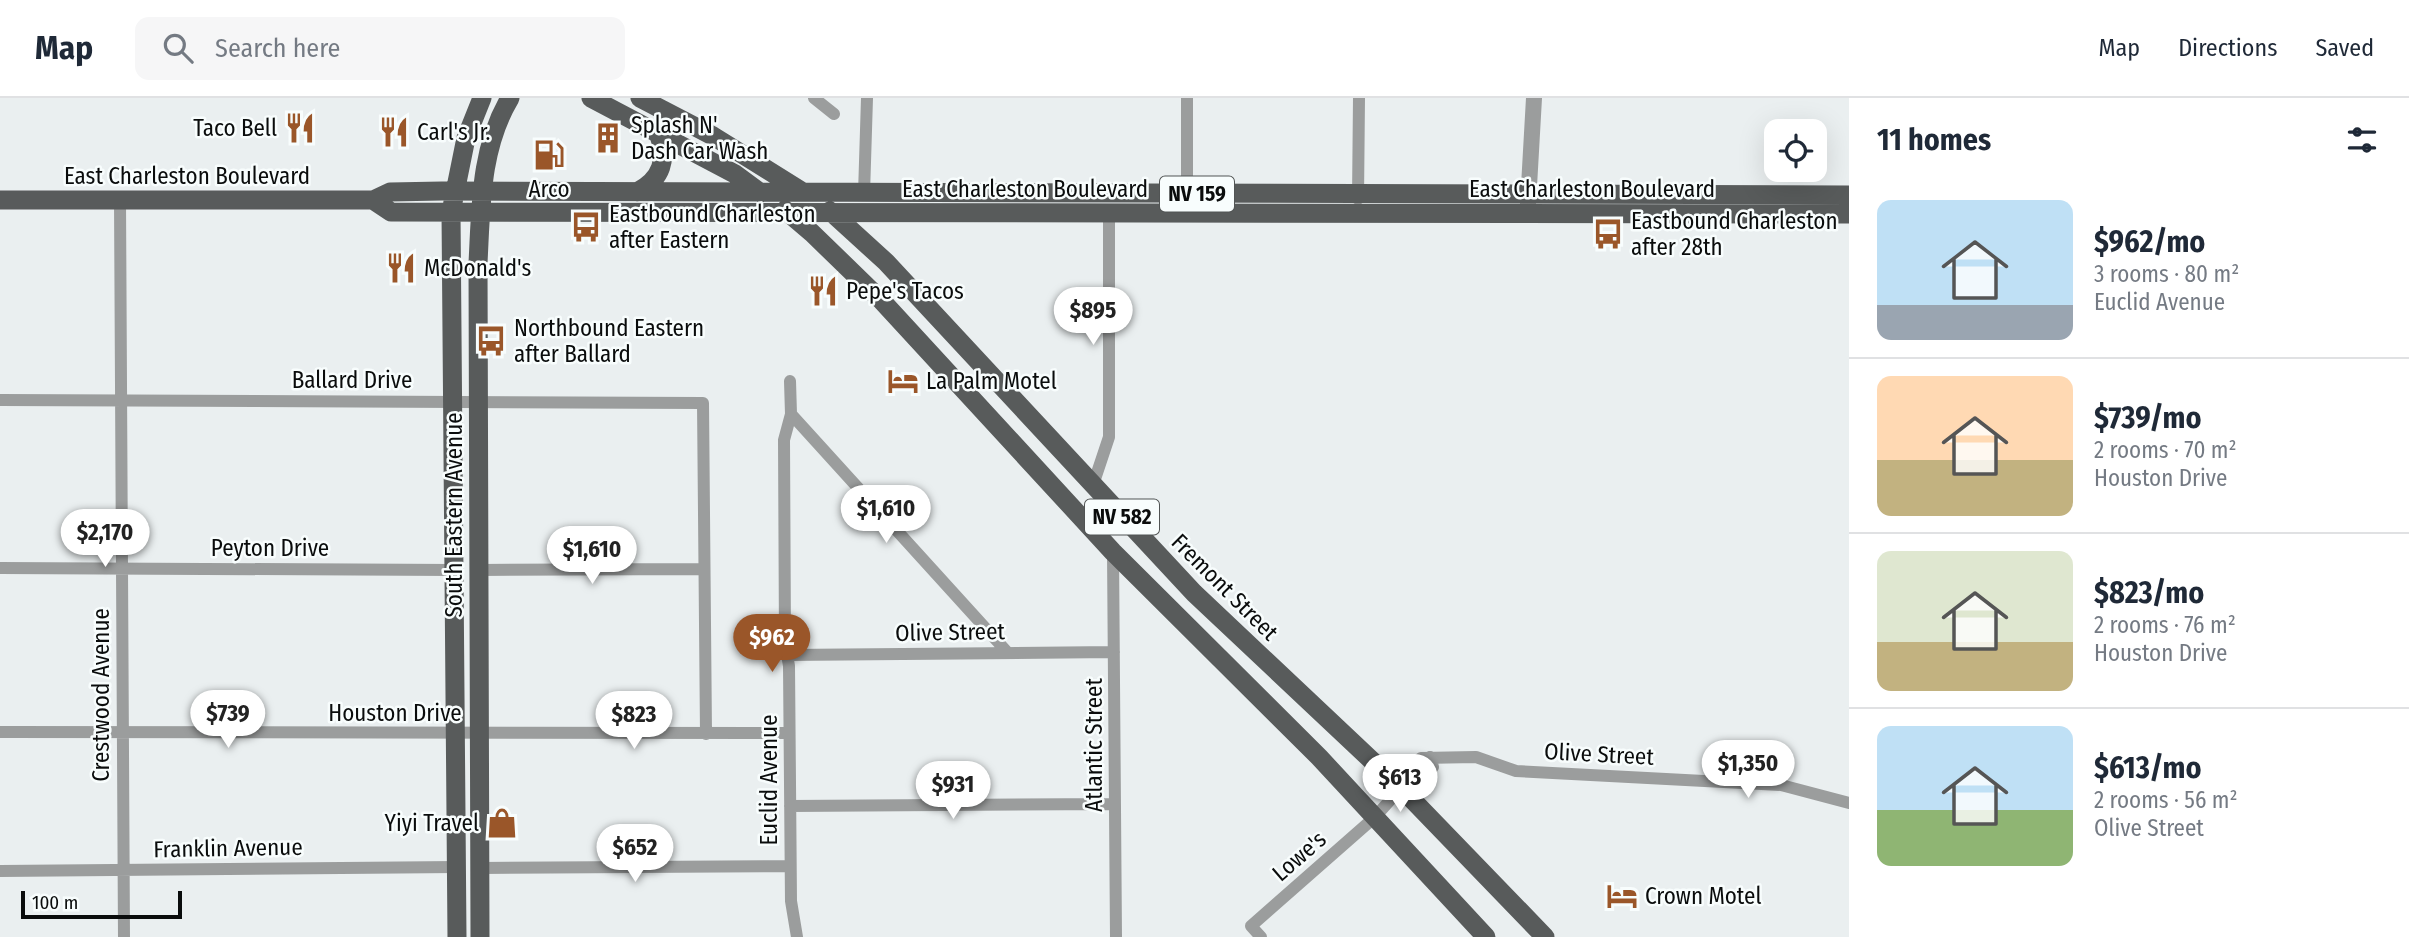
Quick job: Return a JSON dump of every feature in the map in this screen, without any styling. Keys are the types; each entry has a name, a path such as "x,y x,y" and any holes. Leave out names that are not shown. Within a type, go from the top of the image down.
{"main road":[{"name":"South Eastern Avenue","path":"457,937 451,212 466,138 482,98"},
{"name":"South Eastern Avenue","path":"480,937 477,402 482,202 494,133 510,98"},
{"path":"590,98 735,174 759,192"},
{"name":"Fremont Street","path":"640,98 713,136 804,193 833,213 886,262 1207,607 1401,788 1545,937"},
{"path":"637,192 655,179 662,166 663,155 658,133"},
{"name":"East Charleston Boulevard","path":"0,200 373,200 390,192 454,192 482,202 789,214 1109,214 1187,204"},
{"name":"East Charleston Boulevard","path":"373,200 391,212 451,212 482,202 637,192 864,194 1187,204 1527,204 1763,194 1849,194"},
{"name":"NV 582","path":"759,192 789,214 882,301 1113,552 1319,757 1486,937"},
{"path":"1730,214 1763,194 1799,214"},
{"name":"East Charleston Boulevard","path":"1527,204 1730,214 1849,214"},
{"path":"886,262 878,245 877,233 879,224 890,214"}],"street":[{"path":"814,98 834,114"},
{"path":"864,194 867,98"},
{"path":"1187,98 1187,204"},
{"path":"1357,204 1359,98"},
{"path":"1527,204 1534,98"},
{"name":"Crestwood Avenue","path":"120,200 124,937"},
{"path":"1093,485 1109,436 1109,214"},
{"name":"Euclid Avenue","path":"790,382 791,414 784,440 790,866 791,901 797,937"},
{"name":"Ballard Drive","path":"0,401 703,403 704,569"},
{"path":"791,414 1008,653"},
{"name":"Atlantic Street","path":"1113,552 1115,937"},
{"name":"Peyton Drive","path":"0,568 455,570"},
{"path":"479,570 704,569 706,734"},
{"name":"Olive Street","path":"787,655 1114,652"},
{"name":"Houston Drive","path":"0,732 456,735 789,733"},
{"name":"Olive Street","path":"1375,817 1401,788 1403,774 1421,758 1430,757 1476,757 1516,771 1781,785 1849,803"},
{"path":"790,806 1115,804"},
{"name":"Lowe's","path":"1261,937 1251,926 1375,817"},
{"path":"480,868 790,866"},
{"name":"Franklin Avenue","path":"0,870 457,867"}],"place":[{"name":"Taco Bell","path":"300,128"},
{"name":"Carl's Jr.","path":"394,132"},
{"name":"Splash N' Dash Car Wash","path":"608,138"},
{"name":"Arco","path":"549,155"},
{"name":"Eastbound Charleston after Eastern","path":"586,227"},
{"name":"Eastbound Charleston after 28th","path":"1608,234"},
{"name":"McDonald's","path":"401,268"},
{"name":"Pepe's Tacos","path":"823,291"},
{"name":"Northbound Eastern after Ballard","path":"491,341"},
{"name":"La Palm Motel","path":"903,381"},
{"name":"Yiyi Travel","path":"502,823"},
{"name":"Crown Motel","path":"1622,896"}]}
